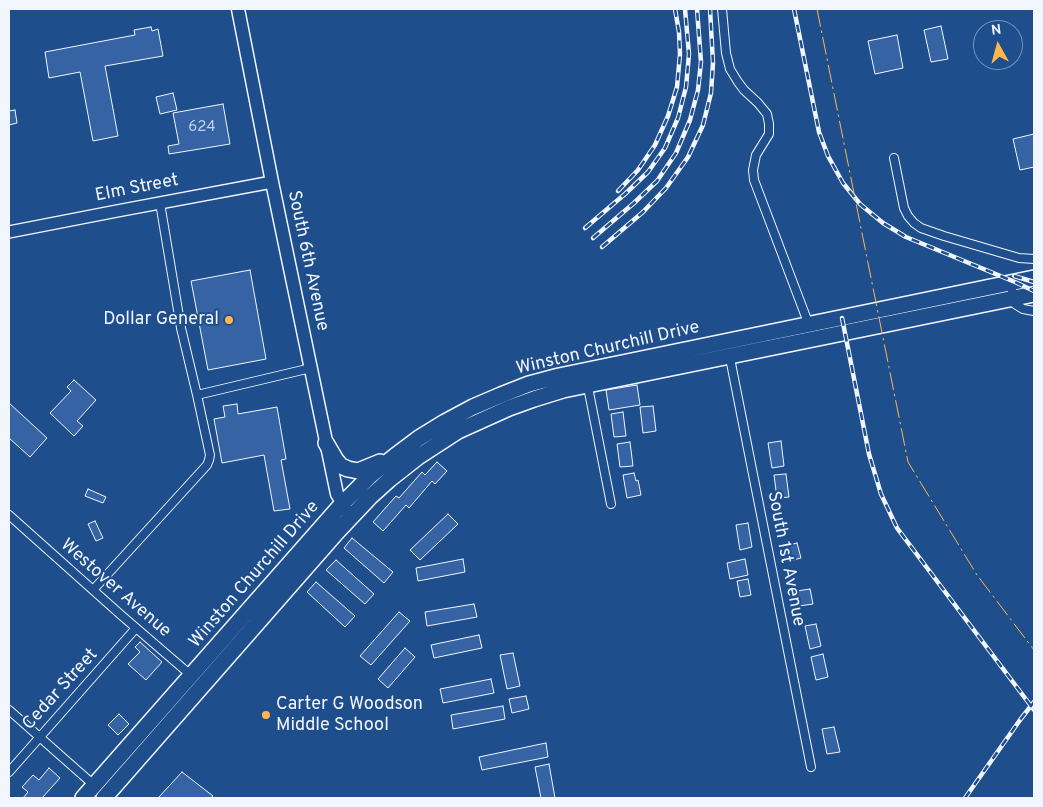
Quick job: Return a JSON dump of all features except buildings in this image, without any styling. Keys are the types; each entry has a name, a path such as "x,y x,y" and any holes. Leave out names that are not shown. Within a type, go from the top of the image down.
{"highway":[{"name":"Winston Churchill Drive","path":"728,349 809,325 1034,278"},
{"name":"Winston Churchill Drive","path":"105,797 342,504 370,476 395,456 439,426 473,407 529,384 559,376 586,378 728,349 1034,294"},
{"name":"Winston Churchill Drive","path":"83,798 197,681 370,497 390,479 418,457 458,431 509,408 563,390 586,378"},
{"path":"326,443 341,466 353,471 365,469 395,456"}],"main road":[{"name":"South 6th Avenue","path":"238,9 337,494 352,517"}],"street":[{"path":"722,9 726,52 730,69 744,90 768,114 769,134 756,155 753,170 754,180 809,325"},
{"path":"894,158 904,208 914,223 921,228 944,236 1018,258 1034,259"},
{"name":"Elm Street","path":"9,232 272,182"},
{"path":"93,590 206,465 210,455 181,328 160,203"},
{"path":"1012,283 1012,298 1015,304 1020,308 1034,311"},
{"name":"South 1st Avenue","path":"728,349 811,767"},
{"path":"197,395 310,368"},
{"path":"586,378 611,504"},
{"name":"Westover Avenue","path":"9,515 197,681"},
{"name":"Cedar Street","path":"9,772 136,628"},
{"path":"9,710 105,797"}],"railway":[{"path":"618,191 638,170 655,145 668,116 677,87 680,54 675,9"},
{"path":"585,228 648,172 665,148 678,118 686,87 689,54 685,9"},
{"path":"593,238 657,181 676,153 690,120 698,90 701,62 697,9"},
{"path":"602,247 643,212 666,188 688,157 703,125 711,93 713,63 710,9"},
{"path":"794,9 819,132 828,156 843,183 860,204 883,223 906,237 1034,291"},
{"path":"1014,276 1034,282"},
{"path":"842,318 869,454 881,494 897,528 1034,710"},
{"path":"965,798 1034,702"}],"power":[{"path":"817,9 908,462 977,575 1034,650"}],"place":[{"name":"Dollar General","path":"229,320"},
{"name":"Carter G Woodson Middle School","path":"266,715"}]}
